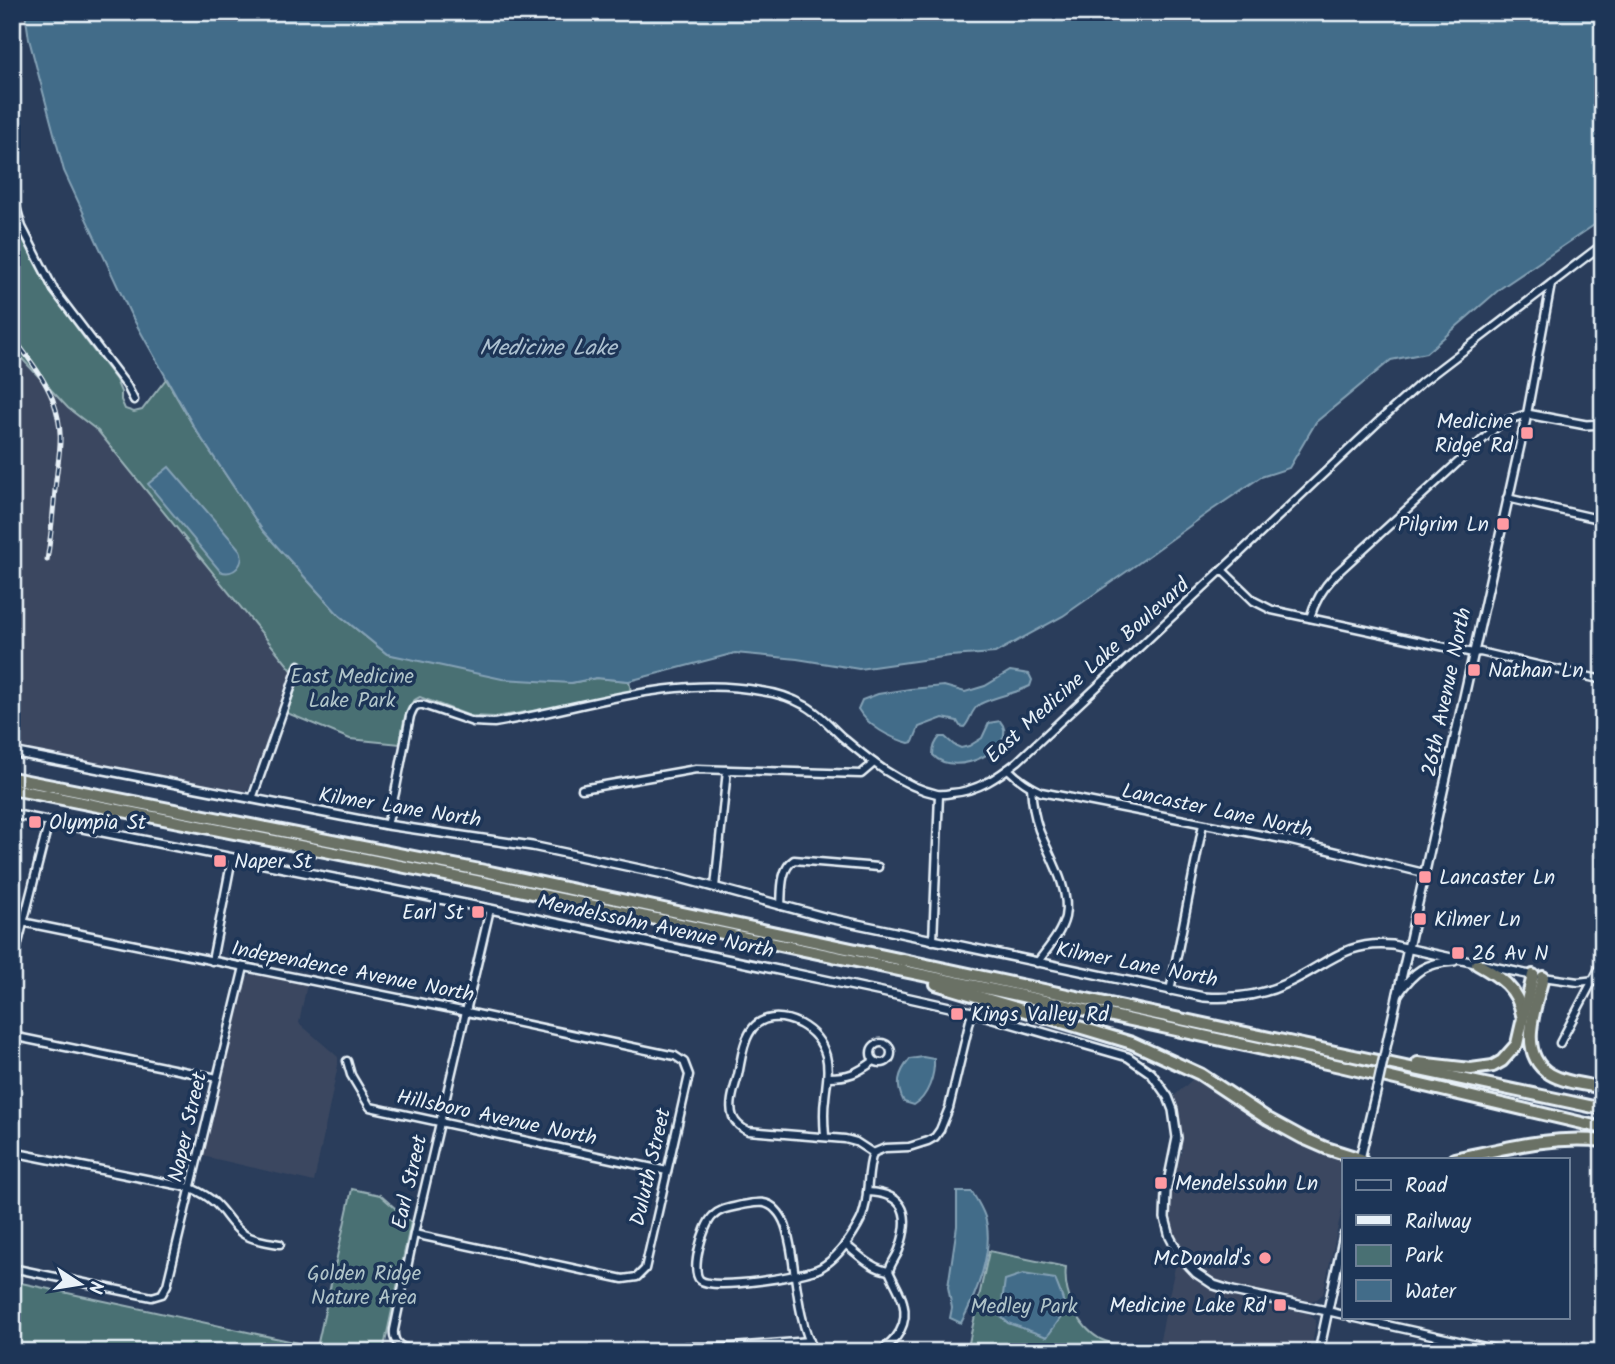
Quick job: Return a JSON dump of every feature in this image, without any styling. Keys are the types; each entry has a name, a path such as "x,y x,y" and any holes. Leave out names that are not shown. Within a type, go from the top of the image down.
{"highway":[{"path":"12,778 485,871 1603,1109"},
{"path":"12,789 476,881 877,965 1313,1060 1603,1128"},
{"path":"1477,964 1498,976 1511,988 1520,1003 1522,1024"},
{"path":"877,965 1132,1043 1200,1074 1268,1119 1303,1138 1358,1158"},
{"path":"1349,1054 1471,1069 1497,1064 1510,1054 1517,1044 1538,976"},
{"path":"1538,976 1530,1041 1539,1066 1565,1080 1603,1088"},
{"path":"1459,1158 1533,1143 1577,1139 1603,1141"}],"street":[{"path":"12,193 22,226 54,290 127,386 134,400"},
{"name":"East Medicine Lake Boulevard","path":"387,825 396,793 410,716 418,704 473,722 494,723 660,690 690,687 738,688 785,696 809,708 874,763 910,784 939,794 974,789 1008,769 1421,383 1603,244"},
{"name":"26th Avenue North","path":"1361,1158 1527,414 1551,284"},
{"path":"1310,618 1322,590 1335,575 1502,422 1527,414 1586,425 1603,424"},
{"path":"1507,498 1603,520"},
{"path":"1222,570 1254,601 1272,610 1603,680"},
{"path":"252,799 299,665"},
{"name":"Kilmer Lane North","path":"12,752 387,825 532,846 673,876 781,906 933,941 1205,998 1242,997 1263,992 1284,985 1331,957 1354,947 1382,944 1566,982 1603,979"},
{"path":"582,789 696,769 852,775 861,774 874,763"},
{"path":"715,887 727,769"},
{"name":"Lancaster Lane North","path":"1008,769 1031,787 1055,795 1287,840 1424,873"},
{"path":"1031,787 1038,826 1064,890 1066,903 1061,928 1037,963"},
{"path":"933,941 939,794"},
{"name":"Mendelssohn Avenue North","path":"12,814 490,909 896,995 972,1012 1115,1053 1151,1073 1168,1097 1173,1110 1176,1124 1175,1150 1165,1201 1165,1218 1173,1244 1185,1263 1214,1285 1327,1311"},
{"path":"12,967 49,821"},
{"path":"1170,991 1203,824"},
{"path":"212,961 232,858"},
{"path":"781,906 783,877 787,865 794,860 878,867"},
{"name":"Earl Street","path":"422,1352 403,1348 395,1340 394,1330 490,909"},
{"name":"Independence Avenue North","path":"12,920 467,1012 675,1056 684,1062"},
{"path":"1396,998 1410,978 1422,968 1440,962 1464,961"},
{"path":"1560,1043 1603,961"},
{"name":"Naper Street","path":"12,1268 152,1297 162,1294 167,1285 244,967"},
{"path":"815,1352 800,1308 795,1276 788,1235 778,1211 765,1202 758,1202 721,1210 708,1221 695,1268 699,1279 709,1284 744,1283 795,1276 810,1273 829,1262 845,1244 863,1215 873,1153 885,1148 909,1147 928,1141 940,1130 949,1108 972,1012"},
{"path":"825,1136 824,1111 828,1068 824,1051 807,1028 784,1018 771,1017 762,1020 748,1035 731,1105 733,1119 737,1125 748,1131 825,1136 856,1142 873,1153"},
{"path":"12,1036 217,1078"},
{"path":"828,1077 848,1076 874,1060"},
{"name":"Hillsboro Avenue North","path":"347,1061 351,1075 370,1107 667,1171"},
{"name":"Duluth Street","path":"414,1234 624,1279 637,1277 645,1269 689,1075 684,1062"},
{"path":"12,1152 191,1188 217,1204 229,1222 244,1235 280,1244"},
{"path":"867,1192 886,1194 896,1200 902,1206 905,1216 901,1245 889,1271 903,1302 905,1318 897,1338 878,1352"},
{"path":"1319,1352 1342,1243"},
{"path":"845,1244 875,1267 889,1271"},
{"path":"1327,1311 1342,1315"},
{"path":"1355,1318 1508,1352"},
{"path":"672,1352 686,1347 732,1347 810,1341"}],"shaded area":[{"path":"12,348 68,408 98,431 292,670 249,789 243,792 12,746"},
{"path":"251,973 307,984 299,1023 338,1057 314,1182 203,1156 246,979"},
{"path":"1194,1078 1237,1101 1286,1138 1342,1158 1342,1209 1323,1294 1317,1299 1311,1301 1236,1288 1217,1282 1193,1265 1179,1246 1172,1223 1170,1200 1182,1147 1180,1114 1174,1096"},
{"path":"1176,1262 1200,1282 1218,1292 1242,1300 1308,1313 1316,1321 1311,1352 1191,1352 1159,1344"}],"green space":[{"name":"East Medicine Lake Park","path":"12,208 20,232 43,277 116,380 125,409 134,412 142,410 166,379 194,427 263,531 339,615 387,654 571,683 596,678 629,681 631,692 495,717 470,716 420,697 414,700 407,711 400,744 350,739 287,713 299,679 98,431 68,408 12,348"},
{"name":"Golden Ridge Nature Area","path":"352,1189 380,1195 411,1222 383,1352 12,1352 12,1281 317,1347"},
{"name":"Medley Park","path":"989,1251 1066,1267 1069,1297 1085,1326 1100,1339 1143,1352 967,1352"}],"water":[{"name":"Medicine Lake","path":"25,12 1603,12 1603,219 1501,288 1426,353 1391,360 1316,422 1289,468 1261,477 1063,616 995,653 950,656 859,669 735,653 629,681 596,678 571,683 502,679 387,654 339,615 263,531 194,427 130,313 64,171 29,39"},
{"path":"169,467 240,550 238,568 230,572 220,571 148,484"},
{"path":"1010,671 1029,674 1032,680 1030,686 980,704 964,727 957,721 943,718 919,727 913,742 909,743 880,730 858,709 862,700 878,694 944,686 965,692 985,686"},
{"path":"1000,721 1004,731 1002,740 983,757 956,764 943,762 933,755 940,737 945,737 961,748 969,746 982,738 989,723"},
{"path":"910,1059 934,1059 930,1085 914,1105 904,1102 899,1090 900,1074"},
{"path":"957,1192 972,1192 984,1214 988,1244 982,1272 961,1323 950,1318 952,1308 948,1287 957,1226"},
{"path":"1023,1274 1055,1279 1060,1290 1064,1310 1047,1337 1008,1323 1000,1316 1005,1280"}],"railway":[{"path":"12,336 45,383 59,424 59,455 47,560"}],"place":[{"name":"Medicine Ridge Rd","path":"1527,433"},
{"name":"Pilgrim Ln","path":"1503,524"},
{"name":"Nathan Ln","path":"1474,670"},
{"name":"Olympia St","path":"35,822"},
{"name":"Naper St","path":"220,861"},
{"name":"Lancaster Ln","path":"1425,877"},
{"name":"Earl St","path":"478,912"},
{"name":"Kilmer Ln","path":"1420,919"},
{"name":"26 Av N","path":"1458,953"},
{"name":"Kings Valley Rd","path":"957,1014"},
{"name":"Mendelssohn Ln","path":"1161,1183"},
{"name":"McDonald's","path":"1265,1258"},
{"name":"Medicine Lake Rd","path":"1280,1305"}]}
